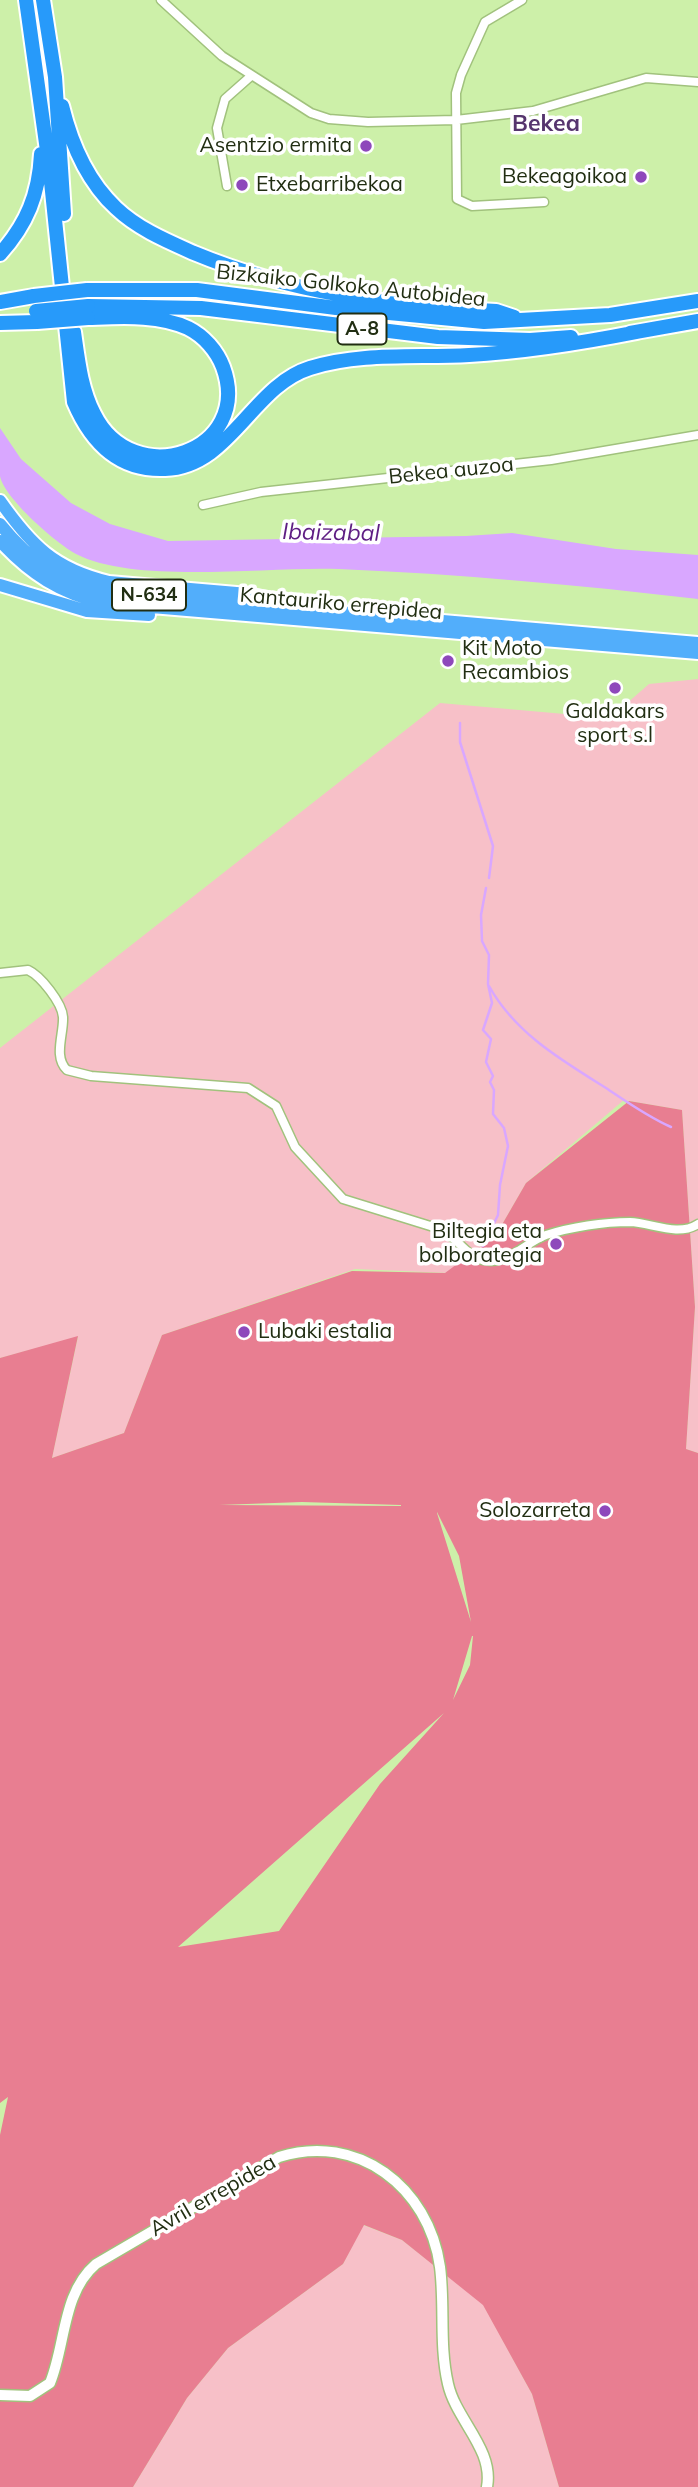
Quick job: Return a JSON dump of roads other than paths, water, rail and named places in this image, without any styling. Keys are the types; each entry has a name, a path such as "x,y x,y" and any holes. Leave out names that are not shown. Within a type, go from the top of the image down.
{"highway":[{"path":"26,0 74,402 86,430 106,451 125,462 149,468 187,466 210,454 275,387 307,369 341,360 546,349 638,332"},
{"path":"43,0 55,77 58,151 74,330 85,395 94,415 114,440 149,457 181,455 211,436 221,421 228,391 222,363 203,338 173,323 88,312"},
{"path":"55,77 74,145 96,184 116,208 138,225 172,243 216,262 291,285 390,303 496,311 528,321"},
{"path":"0,254 25,221 37,194 42,121"},
{"name":"Bizkaiko Golkoko Autobidea","path":"0,302 86,290 197,290 440,319 528,321 644,312 698,301"},
{"name":"Bizkaiko Golkoko Autobidea","path":"0,321 88,312 201,307 438,337 530,340 638,332 698,321"},
{"path":"0,501 25,537 51,559 88,577 108,582 248,594 321,611"},
{"name":"Kantauriko errepidea","path":"0,524 17,545 46,569 86,588 698,643"},
{"name":"Kantauriko errepidea","path":"0,541 40,577 83,599 214,613 698,653"},
{"path":"0,585 87,611 114,615 214,613"}],"street":[{"path":"160,0 222,57 311,113 329,119 368,122 456,120 542,109 646,78 698,82"},
{"path":"522,0 485,22 458,84 457,200 472,206 544,202"},
{"path":"227,186 217,128 225,99 251,75"},
{"name":"Bekea auzoa","path":"203,505 261,492 551,460 698,435"},
{"path":"0,973 28,970 41,980 63,1013 60,1054 63,1067 91,1076 247,1088 276,1106 295,1147 343,1199 440,1229 453,1236 481,1260 498,1261 544,1236 602,1224 637,1223 682,1230 698,1224"},
{"name":"Avril errepidea","path":"0,2395 30,2396 50,2383 75,2290 86,2272 96,2264 279,2157 305,2151 332,2150 355,2156 380,2169 406,2193 428,2227 440,2268 443,2350 449,2388 485,2461 487,2487"}],"waterway":[{"path":"460,723 460,742 493,846 489,878"},
{"path":"483,1246 498,1215 500,1185 508,1146 504,1128 493,1114 494,1090 490,1082 493,1076 486,1062 491,1039 483,1030 492,1003 488,984 489,955 482,941 481,915 486,888"},
{"path":"489,986 512,1018 540,1044 638,1109 671,1127"}],"place":[{"name":"Asentzio ermita","path":"366,146"},
{"name":"Bekeagoikoa","path":"641,177"},
{"name":"Etxebarribekoa","path":"242,185"},
{"name":"Kit Moto Recambios","path":"448,661"},
{"name":"Galdakars sport s.l","path":"615,688"},
{"name":"Biltegia eta bolborategia","path":"556,1244"},
{"name":"Lubaki estalia","path":"244,1332"},
{"name":"Solozarreta","path":"605,1511"}],"district":[{"name":"Bekea","path":"546,124"}],"water label":[{"name":"Ibaizabal","path":"331,533"}]}
